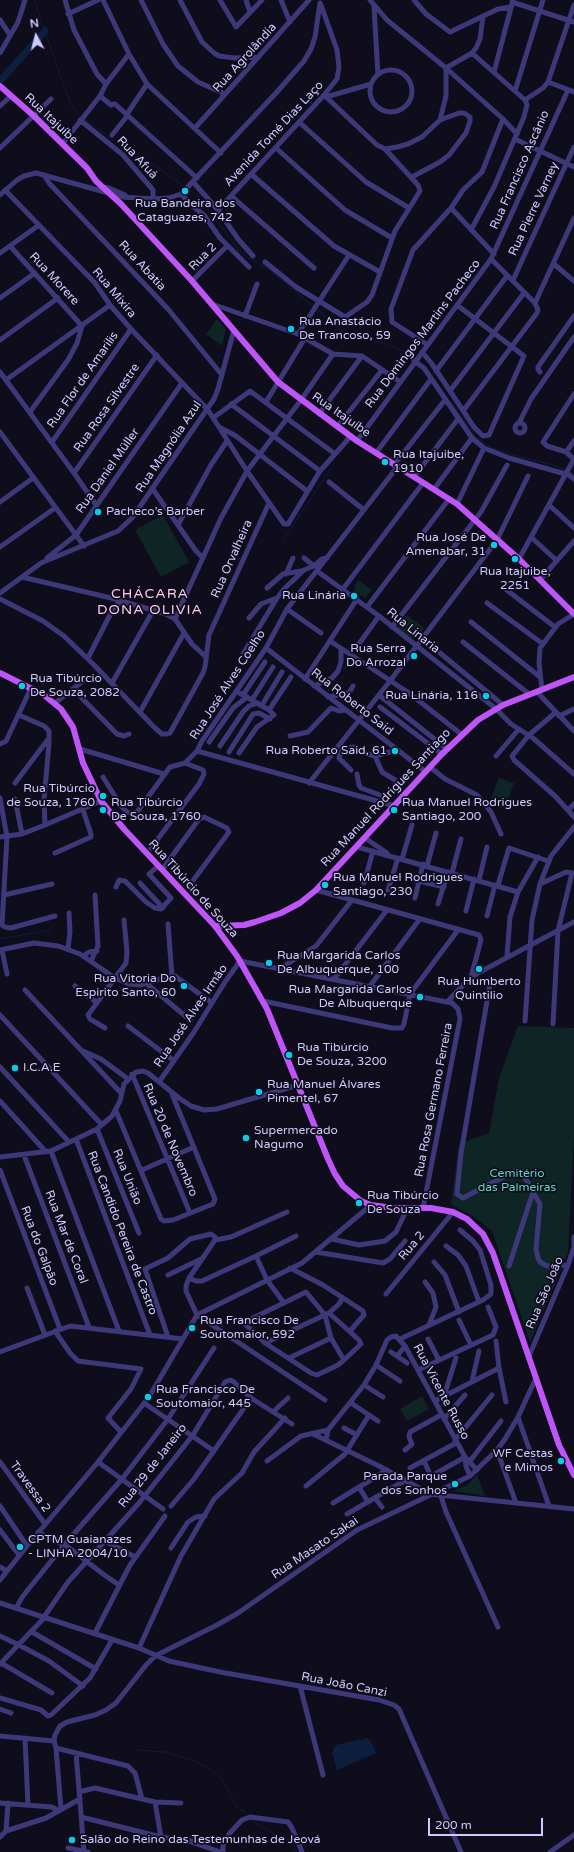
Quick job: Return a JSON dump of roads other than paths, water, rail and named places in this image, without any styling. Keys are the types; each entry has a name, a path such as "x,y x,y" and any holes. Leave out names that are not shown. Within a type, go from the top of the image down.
{"main road":[{"name":"Rua Itajuíbe","path":"0,86 63,143 109,191 192,281 278,382 357,441 457,504 476,519 519,559 574,614"},
{"name":"Rua Tibúrcio de Souza","path":"0,673 31,688 55,703 61,709 72,727 88,776 101,801 214,926 240,961 262,1001 335,1174 343,1186 361,1201 371,1205 407,1209 438,1209 453,1212"},
{"name":"Rua Manuel Rodrigues Santiago","path":"214,926 240,926 255,922 281,913 300,903 316,890 357,847 461,734 495,708 574,677"},
{"path":"453,1212 476,1226 488,1243 529,1356 559,1445 574,1475"}],"street":[{"path":"0,53 18,22 25,0"},
{"path":"65,0 74,30 93,68 106,84"},
{"path":"68,14 98,0"},
{"path":"103,0 129,54 147,84 221,153"},
{"path":"142,0 164,44 178,66 198,82 226,94"},
{"path":"180,0 202,42 214,53 219,56 235,58 259,57"},
{"path":"220,0 236,27 262,0"},
{"path":"246,0 250,12"},
{"path":"282,0 290,22"},
{"name":"Rua Agrolândia","path":"195,128 309,0"},
{"path":"370,0 387,20 446,68 503,119 516,137 540,151 574,167"},
{"path":"414,0 426,14 450,32 512,3 571,22"},
{"path":"515,91 543,0"},
{"path":"0,195 24,176 36,173 130,197 153,199 169,198 180,194 186,190 221,153 304,60 311,49 315,37 319,2"},
{"name":"Avenida Tomé Dias Laço","path":"218,210 325,96 337,80 339,67 334,39 319,2"},
{"path":"494,72 512,3"},
{"path":"525,100 543,88 548,82 571,22 574,5"},
{"path":"374,6 378,74"},
{"path":"446,68 472,53 480,38 483,16"},
{"path":"0,20 10,35"},
{"path":"376,23 381,20 387,20"},
{"path":"471,230 494,187 526,110 525,100 472,53"},
{"path":"63,143 80,119 100,96 106,84 129,54"},
{"path":"440,120 446,96 446,68"},
{"path":"384,71 397,71 408,79 412,92 407,104 395,111 381,109 372,98 371,84 378,74 384,71"},
{"path":"548,82 574,92"},
{"path":"112,135 128,114 147,84"},
{"path":"325,96 371,84"},
{"name":"Rua Francisco Ascânio","path":"492,257 568,90"},
{"path":"0,106 11,96"},
{"path":"100,96 111,105 115,104 128,114 194,181 218,210 238,239 253,256"},
{"path":"265,262 296,287 347,317 369,300 392,238 408,208 420,191 418,185 412,177 385,149 377,145 325,96"},
{"path":"0,148 51,99"},
{"path":"385,149 408,144 422,137 440,120 459,113 464,113 470,117 466,133 449,155 440,162 412,177"},
{"name":"Rua Afuá","path":"80,119 123,155 153,190 153,199"},
{"path":"428,345 392,322 390,314 413,250 451,208 463,190 482,172 503,119"},
{"path":"299,122 366,182 408,208"},
{"name":"Rua Pierre Varney","path":"513,280 574,147"},
{"path":"276,148 345,210 392,238"},
{"path":"251,174 312,228 349,255 380,272"},
{"name":"Rua Abatia","path":"44,175 49,183 168,309 222,375"},
{"path":"86,186 130,197"},
{"name":"Rua Mixira","path":"5,190 95,283 110,305 131,329 208,410 227,441 284,524 288,524 307,491"},
{"path":"180,194 194,208 204,214 227,246 249,267"},
{"path":"231,196 314,268"},
{"path":"451,208 471,230 507,276 513,280 537,307 537,313 463,411"},
{"path":"535,303 574,218"},
{"path":"0,253 38,225"},
{"name":"Rua Morere","path":"10,246 82,326"},
{"name":"Rua 2","path":"192,281 227,246"},
{"path":"298,334 349,255"},
{"name":"Rua Domingos Martins Pacheco","path":"357,441 399,381 428,345 492,257"},
{"path":"554,264 574,281"},
{"path":"0,298 35,273"},
{"path":"436,371 507,276"},
{"path":"245,316 257,284"},
{"path":"450,391 524,293"},
{"path":"0,340 58,298"},
{"path":"212,304 298,334 333,354 362,356 399,381"},
{"path":"421,353 436,371 479,432 486,436 490,434 524,358 524,354 457,304"},
{"path":"6,380 110,305"},
{"path":"225,320 230,311"},
{"path":"540,372 538,367 574,316"},
{"path":"30,412 68,360 77,343 82,326"},
{"name":"Rua Flor de Amarilis","path":"52,442 131,329"},
{"name":"Rua Magnólia Azul","path":"0,593 41,562 84,546 118,531 139,510 152,488 208,410 218,389 234,330"},
{"path":"520,423 531,399 574,337"},
{"path":"266,402 305,338"},
{"path":"175,619 224,513 247,471 301,400 333,354"},
{"name":"Rua Rosa Silvestre","path":"74,473 157,355"},
{"path":"319,414 362,356"},
{"path":"415,361 422,366 472,438 484,448 509,458 566,473 574,479"},
{"path":"337,427 382,370"},
{"path":"0,372 96,505"},
{"path":"376,453 431,379"},
{"name":"Rua Daniel Müller","path":"41,562 76,535 182,383"},
{"path":"213,418 247,391 252,392 335,454"},
{"path":"519,559 574,459 566,452 547,446 543,442 574,394"},
{"name":"Rua José Alves Coelho","path":"395,806 198,751 202,741 266,648 287,609 316,569 327,558 364,510 445,400"},
{"path":"231,404 320,471"},
{"path":"414,477 458,419"},
{"path":"219,427 236,436 307,491 320,471 351,436"},
{"path":"0,432 84,546"},
{"path":"434,489 472,438"},
{"path":"178,525 211,465 227,441"},
{"path":"566,452 574,441"},
{"path":"457,504 484,448"},
{"path":"392,627 481,512 507,465"},
{"path":"309,783 390,681 497,540 528,476"},
{"path":"1,499 33,478"},
{"path":"329,482 364,510"},
{"path":"343,589 423,483"},
{"path":"152,488 196,551 203,558"},
{"path":"367,607 449,499"},
{"name":"Rua Orvalheira","path":"140,712 162,734 170,733 203,674 209,635 269,504"},
{"path":"549,505 574,528"},
{"path":"0,547 55,508"},
{"path":"531,537 556,560"},
{"path":"540,580 574,541"},
{"path":"286,574 293,558"},
{"name":"Rua Linaria","path":"304,558 316,569 357,599 495,708 505,718 529,735 574,774"},
{"path":"267,588 275,579 286,574 316,569"},
{"path":"243,654 285,588 304,570"},
{"path":"22,577 154,609 166,614 175,619 192,644 206,657"},
{"path":"504,588 555,627"},
{"path":"249,618 261,604 278,598"},
{"path":"0,599 52,627 88,658 140,712 184,633"},
{"path":"305,679 357,599"},
{"path":"88,658 115,606 124,602"},
{"path":"487,603 543,644"},
{"path":"112,683 154,609"},
{"path":"287,609 321,633"},
{"path":"574,614 555,627 539,651 540,691 557,715 574,731"},
{"path":"356,648 378,616"},
{"path":"471,622 540,676"},
{"path":"330,641 409,693 461,734"},
{"path":"463,642 529,694"},
{"name":"Rua Roberto Said","path":"266,648 328,698 397,750 445,780 477,795 490,812 501,834"},
{"path":"314,686 332,678 338,670 341,662 341,649"},
{"path":"440,653 503,705"},
{"path":"209,742 233,708 245,696 265,662"},
{"path":"257,703 273,667"},
{"path":"220,746 243,712 249,706 257,703 282,672"},
{"path":"269,710 291,677"},
{"path":"55,703 83,681"},
{"path":"328,698 349,693 353,686"},
{"path":"0,744 6,741 31,688"},
{"path":"74,688 117,734 124,736 129,734"},
{"path":"236,691 269,710 274,715 257,727 239,753"},
{"path":"379,695 447,749"},
{"path":"380,707 442,754"},
{"path":"290,736 308,732 331,708 340,711 345,710"},
{"path":"574,709 557,715 529,735 513,754 514,760 574,817"},
{"path":"229,752 253,714 259,713 270,719"},
{"path":"19,715 44,726 49,731 44,800 45,826"},
{"path":"496,756 519,728"},
{"path":"15,783 49,738"},
{"path":"350,770 339,758 341,752 345,748 354,747 364,753 375,756 397,750"},
{"path":"80,749 164,774"},
{"path":"185,763 198,751"},
{"path":"375,756 382,772 395,780"},
{"path":"103,777 121,806 127,812 132,814 137,812 167,770 175,764 185,763 202,769 204,774 151,848"},
{"path":"357,774 361,788 359,796"},
{"path":"361,788 380,795"},
{"path":"0,798 7,837 2,923 5,927 11,928 55,916"},
{"path":"15,799 22,834"},
{"path":"0,837 22,834 45,826 101,801"},
{"path":"568,810 574,804"},
{"path":"55,853 91,838 83,810"},
{"path":"116,887 118,882 123,880 146,902 157,909 163,908 171,900 171,896 149,874 160,868 199,818 204,817 227,828 228,832 189,886"},
{"path":"388,890 398,858 412,825"},
{"path":"525,1021 529,944 533,912 540,884 548,861 574,827"},
{"path":"415,898 419,881 436,833"},
{"path":"365,838 398,858"},
{"path":"438,904 461,839"},
{"path":"357,847 518,892"},
{"path":"466,912 487,847"},
{"path":"487,916 508,849 512,848 548,861"},
{"path":"364,883 373,851"},
{"path":"507,956 510,917 518,892 538,857"},
{"path":"540,884 566,872 571,872 572,874 558,931 553,1024"},
{"path":"419,881 444,887"},
{"path":"140,883 163,908"},
{"path":"4,895 52,884"},
{"path":"316,890 419,920 479,935 481,940 471,977"},
{"path":"91,961 97,951 98,934 95,895"},
{"path":"281,968 316,946 352,900"},
{"path":"334,979 387,910"},
{"path":"68,948 70,932 69,913"},
{"path":"105,1028 88,1017 89,1012 96,1002 123,969 127,959 124,920"},
{"path":"370,986 419,920"},
{"path":"240,961 448,1001 471,977 529,944 574,922"},
{"path":"168,924 172,976"},
{"path":"262,1001 402,1028 410,994 458,930"},
{"path":"7,974 1,950 34,943 68,948 84,956 115,978 129,984 147,984 172,976 178,978 212,1003"},
{"path":"84,956 89,952 97,951"},
{"name":"Rua José Alves Irmão","path":"160,1082 240,961"},
{"path":"491,978 464,1131 456,1194 463,1198 518,1170 523,1174 540,1204 536,1249 540,1262 547,1266 568,1266"},
{"path":"147,984 190,1020"},
{"path":"75,986 96,1002"},
{"path":"24,990 81,1049 121,1094"},
{"name":"Rua Rosa Germano Ferreira","path":"424,1208 460,1019 457,1007 448,1001"},
{"path":"0,1015 102,1125"},
{"path":"128,1026 174,1061"},
{"path":"81,1049 100,1059 128,1079"},
{"path":"95,1066 100,1059"},
{"path":"0,1068 69,1142"},
{"path":"0,1157 48,1151 97,1129 116,1111 122,1087 132,1074 139,1071 146,1071 171,1093 191,1106 204,1110 209,1110 298,1085"},
{"name":"Rua 20 de Novembro","path":"132,1074 190,1213"},
{"path":"116,1111 142,1170 161,1219 168,1222 213,1204 216,1199 171,1093"},
{"path":"0,1101 48,1151 119,1331"},
{"name":"Rua União","path":"97,1129 139,1233"},
{"name":"Rua Candido Pereira de Castro","path":"76,1139 150,1335"},
{"path":"142,1170 194,1147"},
{"name":"Rua Mar de Coral","path":"24,1155 89,1327"},
{"name":"Rua do Galpão","path":"0,1170 57,1330 70,1353 78,1361 141,1369 131,1389 108,1418 121,1432"},
{"path":"509,1266 533,1192"},
{"path":"0,1580 26,1546 98,1462 144,1403 162,1378 197,1315 302,1263 371,1205"},
{"path":"332,1239 359,1246 385,1241 391,1238 400,1226 407,1209"},
{"path":"287,1212 231,1237 215,1240 189,1278 186,1291 197,1315 325,1400"},
{"name":"Rua 2","path":"386,1294 453,1212"},
{"path":"326,1440 328,1430 364,1385 376,1366 387,1340 391,1336 399,1338 459,1312 491,1294 491,1285 480,1250 473,1241 460,1230"},
{"path":"168,1337 144,1272 145,1269 161,1263 174,1254 190,1239 211,1234 215,1240"},
{"path":"189,1278 196,1281 202,1281 296,1236"},
{"name":"Rua São João","path":"529,1356 568,1266 574,1246 574,1237"},
{"path":"316,1252 383,1263 390,1259 405,1242"},
{"path":"446,1246 458,1255 466,1266 479,1302"},
{"path":"256,1256 267,1280 284,1303"},
{"path":"168,1275 202,1259"},
{"path":"434,1262 445,1275 459,1312"},
{"path":"290,1268 342,1297 364,1313 350,1331"},
{"path":"425,1282 433,1293 436,1307 429,1325"},
{"path":"27,1288 45,1335"},
{"path":"304,1292 327,1314 350,1331 360,1343 344,1360 332,1369 317,1375 311,1373 265,1342 246,1323 247,1321 284,1303 304,1292"},
{"path":"265,1342 327,1314 340,1303 342,1297"},
{"path":"418,1370 493,1335 496,1331 488,1307"},
{"path":"327,1314 331,1338 344,1360"},
{"path":"459,1320 471,1345"},
{"path":"0,1352 70,1326 183,1339"},
{"path":"289,1358 331,1338"},
{"name":"Rua Vicente Russo","path":"399,1338 406,1346 465,1457 477,1470"},
{"path":"428,1339 439,1360"},
{"path":"496,1341 499,1368 506,1402"},
{"path":"397,1356 406,1346"},
{"path":"16,1608 23,1596 64,1544 122,1480 168,1419 214,1348"},
{"path":"472,1381 479,1351"},
{"path":"391,1352 407,1363"},
{"path":"444,1396 456,1358"},
{"path":"376,1366 400,1381"},
{"path":"434,1401 499,1368"},
{"name":"Rua Masato Sakai","path":"155,1656 238,1613 357,1530 470,1476 498,1450 518,1417 536,1378"},
{"name":"Rua 29 de Janeiro","path":"1,1664 45,1617 68,1582 145,1496 193,1435 221,1386 230,1380 239,1386 251,1398"},
{"path":"364,1385 383,1397"},
{"path":"405,1450 412,1445 409,1436 410,1432 443,1417 465,1395"},
{"path":"410,1468 456,1441 492,1395"},
{"path":"171,1506 194,1479 251,1398 274,1411 292,1424"},
{"path":"274,1411 288,1398"},
{"path":"144,1403 193,1435 214,1451"},
{"path":"351,1403 378,1420"},
{"path":"306,1486 345,1454 369,1415"},
{"path":"518,1417 549,1506"},
{"path":"139,1648 181,1556 218,1494 242,1473 254,1452 285,1418"},
{"path":"470,1461 501,1421"},
{"path":"344,1428 356,1434"},
{"path":"268,1461 301,1436 328,1430"},
{"path":"313,1434 387,1470 404,1481 430,1494 574,1509"},
{"path":"498,1450 516,1503"},
{"path":"435,1474 465,1457"},
{"name":"Rua Vicente Russo","path":"465,1457 466,1466 470,1476"},
{"path":"424,1461 429,1472"},
{"name":"Travessa 2","path":"0,1462 45,1524"},
{"path":"98,1462 163,1509"},
{"path":"333,1503 387,1470"},
{"path":"347,1514 404,1481"},
{"path":"359,1487 368,1502"},
{"path":"441,1496 446,1512 498,1627"},
{"path":"375,1498 382,1507"},
{"path":"0,1506 26,1546"},
{"path":"95,1633 135,1557 165,1516"},
{"path":"171,1548 188,1522 196,1517 205,1516"},
{"path":"0,1530 19,1556"},
{"path":"38,1532 64,1544 119,1585"},
{"path":"105,1541 135,1557"},
{"path":"0,1567 7,1572"},
{"name":"Rua João Canzi","path":"0,1603 139,1648 169,1661 220,1672 379,1700 397,1707 461,1852"},
{"path":"32,1632 96,1669"},
{"path":"0,1636 19,1644 58,1667 83,1686"},
{"path":"0,1698 41,1710 50,1716 83,1686 96,1669 112,1640"},
{"path":"60,1810 56,1748 54,1741 57,1729 63,1724 95,1715 112,1707 155,1656"},
{"path":"1,1664 52,1693"},
{"path":"300,1686 323,1775"},
{"path":"0,1709 11,1712"},
{"path":"0,1736 54,1741"},
{"path":"25,1738 28,1805"},
{"path":"56,1748 128,1766 135,1773 142,1799"},
{"path":"68,1848 86,1851 81,1817 76,1753"},
{"path":"80,1792 94,1788 155,1802 181,1803"},
{"path":"2,1833 46,1818 80,1799"},
{"path":"155,1802 161,1836"},
{"path":"0,1803 52,1807 60,1810"},
{"path":"2,1833 8,1803"},
{"path":"81,1817 188,1841 222,1852 225,1839 237,1824 246,1818 280,1820 288,1822 302,1852"},
{"path":"550,1852 574,1835"},
{"path":"188,1841 225,1839"}],"water":[{"path":"368,1738 376,1753 337,1770 332,1753 336,1745"}],"waterway":[{"path":"34,0 70,103 78,114"},
{"path":"0,81 45,31"},
{"path":"85,119 120,145 146,159 184,186"},
{"path":"188,189 196,195 234,243 236,248 247,257 268,269 313,306"},
{"path":"317,309 342,331 353,336 386,344 405,352 416,359"},
{"path":"419,360 424,365"},
{"path":"449,400 477,438 493,448 513,455 557,466 566,470"},
{"path":"283,540 330,470"},
{"path":"569,472 574,474"},
{"path":"0,939 51,930"},
{"path":"138,1750 165,1752 208,1767 222,1779 236,1806 246,1813"},
{"path":"251,1820 270,1832 291,1840 297,1852"}],"place":[{"name":"Rua Bandeira dos Cataguazes, 742","path":"185,191"},
{"name":"Rua Anastácio De Trancoso, 59","path":"291,329"},
{"name":"Rua Itajuibe, 1910","path":"385,462"},
{"name":"Pacheco’s Barber","path":"98,512"},
{"name":"Rua José De Amenabar, 31","path":"494,545"},
{"name":"Rua Itajuibe, 2251","path":"515,559"},
{"name":"Rua Linária","path":"354,596"},
{"name":"Rua Serra Do Arrozal","path":"414,656"},
{"name":"Rua Tibúrcio De Souza, 2082","path":"22,686"},
{"name":"Rua Linária, 116","path":"486,696"},
{"name":"Rua Roberto Said, 61","path":"395,751"},
{"name":"Rua Tibúrcio de Souza, 1760","path":"103,796"},
{"name":"Rua Tibúrcio De Souza, 1760","path":"103,810"},
{"name":"Rua Manuel Rodrigues Santiago, 200","path":"394,810"},
{"name":"Rua Manuel Rodrigues Santiago, 230","path":"325,885"},
{"name":"Rua Margarida Carlos De Albuquerque, 100","path":"269,963"},
{"name":"Rua Humberto Quintilio","path":"479,969"},
{"name":"Rua Vitoria Do Espirito Santo, 60","path":"184,986"},
{"name":"Rua Margarida Carlos De Albuquerque","path":"420,997"},
{"name":"Rua Tibúrcio De Souza, 3200","path":"289,1055"},
{"name":"I.C.A.E","path":"15,1068"},
{"name":"Rua Manuel Álvares Pimentel, 67","path":"259,1092"},
{"name":"Supermercado Nagumo","path":"246,1138"},
{"name":"Rua Tibúrcio De Souza","path":"359,1203"},
{"name":"Rua Francisco De Soutomaior, 592","path":"192,1328"},
{"name":"Rua Francisco De Soutomaior, 445","path":"148,1397"},
{"name":"WF Cestas e Mimos","path":"561,1461"},
{"name":"Parada Parque dos Sonhos","path":"455,1484"},
{"name":"CPTM Guaianazes - LINHA 2004/10","path":"20,1547"},
{"name":"Salão do Reino das Testemunhas de Jeová","path":"72,1840"}],"district":[{"name":"CHÁCARA DONA OLIVIA","path":"150,602"}],"park label":[{"name":"Cemitério das Palmeiras","path":"517,1181"}]}
